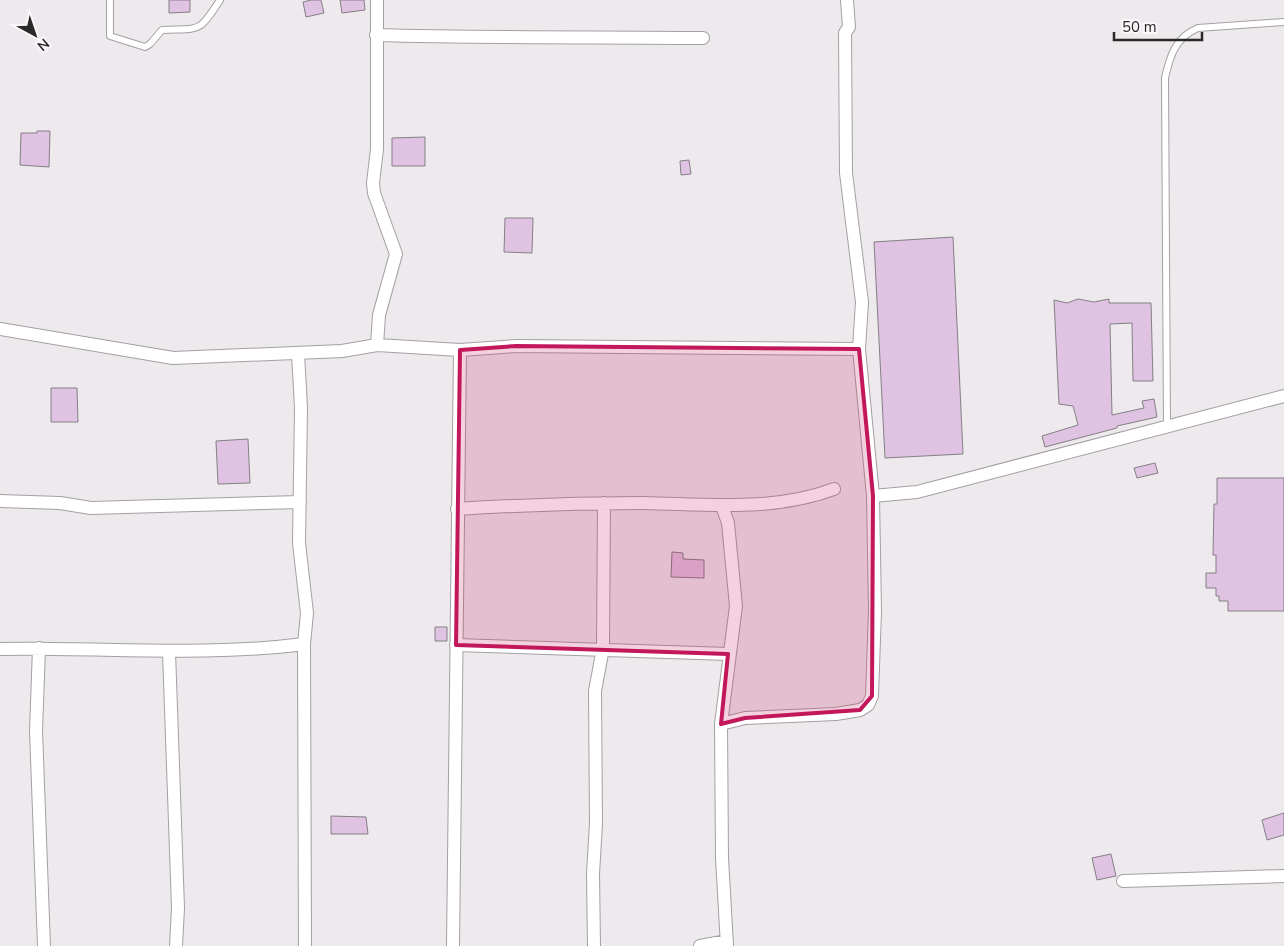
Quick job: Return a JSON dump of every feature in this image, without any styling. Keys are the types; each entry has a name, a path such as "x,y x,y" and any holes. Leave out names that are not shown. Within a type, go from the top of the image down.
{"street":[{"path":"377,0 377,149 373,183 374,193 396,254 379,315 377,346"},
{"path":"721,724 745,718 836,714 860,710 868,704 872,696 875,611 873,496 859,349 862,302 846,173 846,33 849,27 846,0"},
{"path":"376,35 496,38 553,36 703,38"},
{"path":"0,328 173,358 342,351 377,346 460,350 516,346 859,349"},
{"path":"453,946 456,645 459,577 457,509 460,350"},
{"path":"298,353 301,408 299,563 307,614 304,644 304,946"},
{"path":"873,496 916,492 1284,396"},
{"path":"457,509 604,503 722,506 810,498 834,489"},
{"path":"0,501 60,503 91,508 300,502"},
{"path":"594,946 593,874 596,823 595,691 603,648 604,503"},
{"path":"700,946 727,943 722,858 721,724 728,654 736,606 728,523 722,506"},
{"path":"0,649 39,648 169,652 256,650 304,644"},
{"path":"456,645 603,648 728,654"},
{"path":"39,648 37,740 44,946"},
{"path":"169,652 178,908 176,946"},
{"path":"1122,881 1284,876"}],"lane":[{"path":"110,0 110,36 145,47 162,30 188,30 202,26 220,0"},
{"path":"1167,427 1165,78 1169,58 1177,43 1187,33 1198,28 1284,22"}],"highlighted area":[{"path":"516,346 859,349 873,496 872,696 860,710 745,718 721,724 728,654 456,645 460,350"}],"building":[{"path":"169,0 190,0 190,12 169,13"},
{"path":"321,0 324,13 306,17 303,2"},
{"path":"340,0 364,0 365,10 342,13"},
{"path":"37,131 50,131 49,167 20,165 21,133 37,133"},
{"path":"425,137 425,166 392,166 392,138"},
{"path":"689,160 691,174 681,175 680,161"},
{"path":"505,218 533,218 532,253 504,252"},
{"path":"953,237 963,454 885,458 874,242"},
{"path":"1078,299 1094,302 1109,299 1109,303 1151,303 1153,381 1133,381 1132,323 1110,324 1112,415 1144,408 1142,401 1154,399 1157,417 1117,426 1117,428 1045,447 1042,436 1078,425 1073,406 1059,404 1054,300 1067,303"},
{"path":"51,388 77,388 78,422 51,422"},
{"path":"248,439 250,483 218,484 216,441"},
{"path":"1155,463 1158,473 1137,478 1134,468"},
{"path":"1217,478 1284,478 1284,611 1228,611 1228,601 1219,601 1219,596 1216,596 1216,588 1206,588 1206,573 1216,573 1216,555 1213,555 1214,504 1217,504"},
{"path":"672,552 683,553 683,559 704,560 704,578 671,577"},
{"path":"435,627 447,627 447,641 435,641"},
{"path":"1284,813 1284,835 1267,840 1262,820"},
{"path":"331,816 366,817 368,834 331,834"},
{"path":"1111,854 1116,876 1097,880 1092,858"}]}
